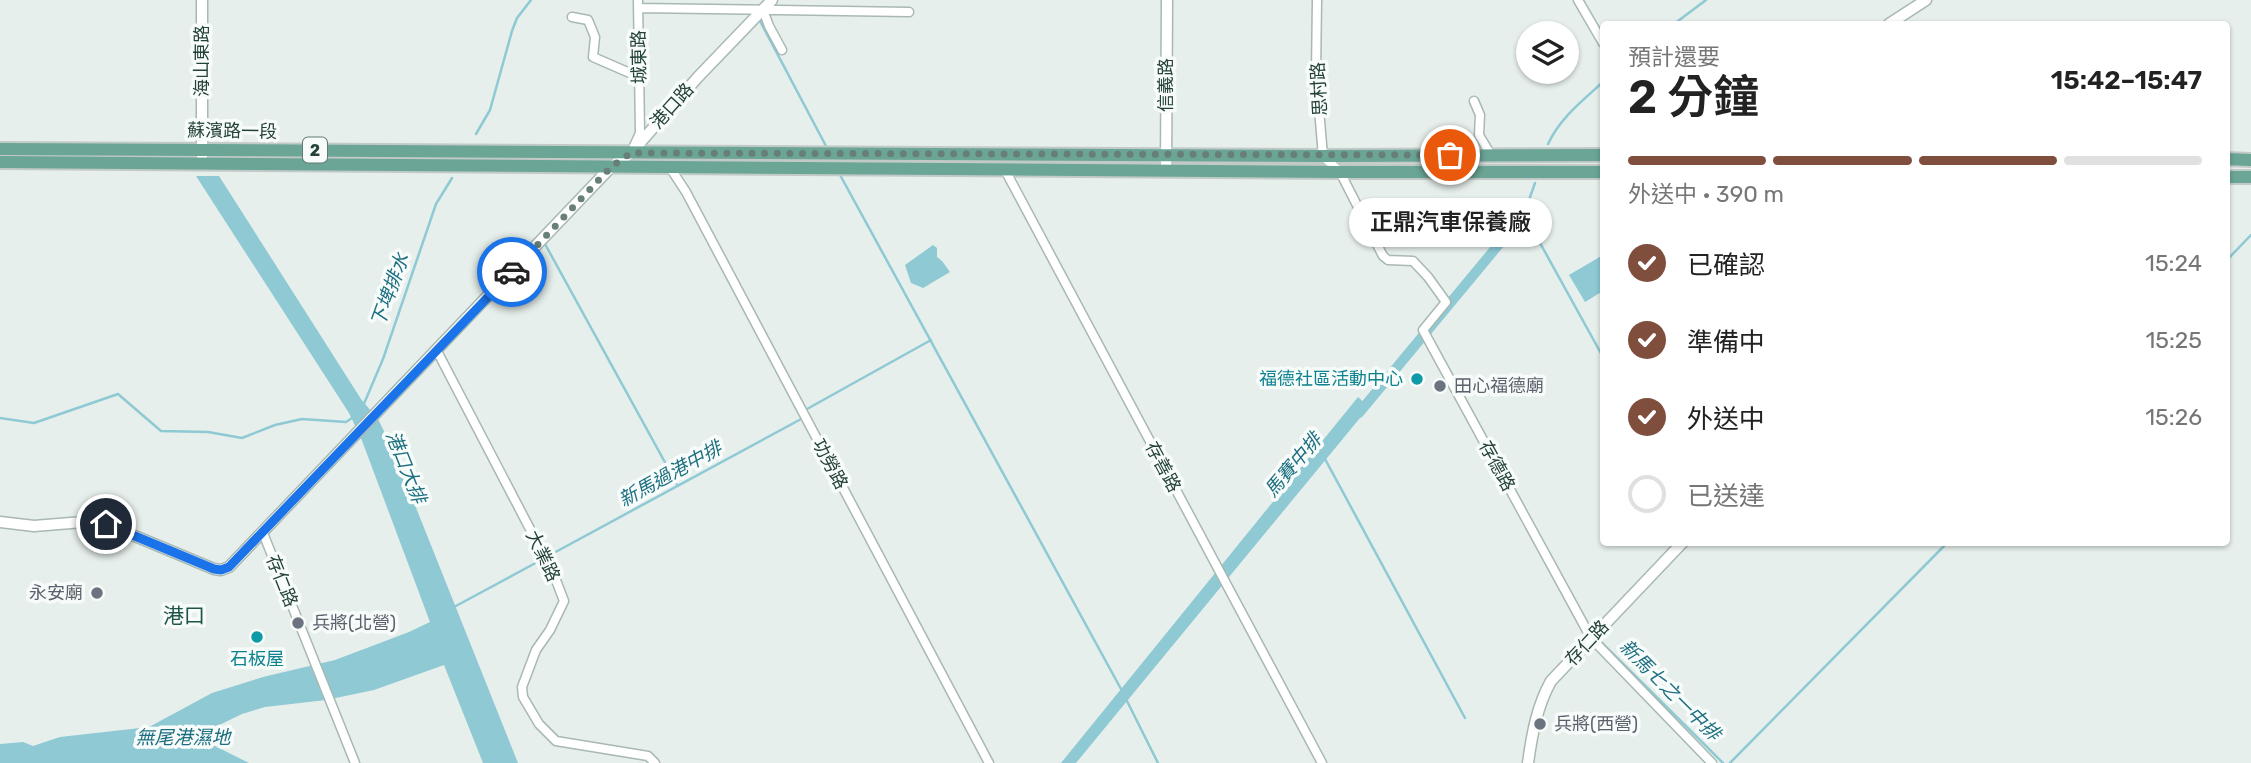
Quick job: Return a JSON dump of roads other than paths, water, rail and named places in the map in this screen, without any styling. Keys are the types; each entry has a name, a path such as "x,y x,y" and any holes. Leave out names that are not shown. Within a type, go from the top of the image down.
{"main road":[{"name":"蘇濱路一段","path":"0,149 202,148 631,153"},
{"path":"395,152 396,165"},
{"name":"2","path":"631,153 1600,155"},
{"path":"2230,159 2251,160"},
{"name":"蘇濱路一段","path":"0,162 611,167"},
{"name":"2","path":"611,167 1600,172"},
{"path":"2230,177 2251,177"}],"street":[{"name":"海山東路","path":"201,163 202,0"},
{"name":"港口路","path":"263,533 611,167 631,153 698,77 772,0"},
{"name":"信義路","path":"1166,170 1167,0"},
{"name":"思村路","path":"1317,0 1317,74 1323,156"},
{"path":"1578,0 1600,38"},
{"path":"1894,21 1926,0"},
{"path":"638,4 762,10 909,12"},
{"name":"城東路","path":"631,153 640,133 638,4"},
{"path":"762,10 782,50"},
{"path":"572,17 588,20 595,37 593,57 639,77"},
{"path":"1474,101 1480,115 1479,135 1491,155"},
{"path":"1323,156 1340,172"},
{"name":"功勞路","path":"669,166 686,192 989,763"},
{"name":"存善路","path":"1006,170 1322,763"},
{"name":"存德路","path":"1340,172 1383,256 1388,260 1413,261 1446,302 1423,330 1591,638 1712,763"},
{"name":"大業路","path":"437,351 554,575 564,601 550,630 536,650 522,687 523,697 538,724 556,741 648,756 655,763"},
{"path":"0,522 34,526 96,522 106,524 221,570 236,562 263,533"},
{"name":"存仁路","path":"263,533 290,611 317,668 355,763"},
{"name":"存仁路","path":"1528,763 1537,714 1551,681 1679,546"}],"water":[{"name":"無尾港濕地","path":"196,176 219,176 361,399 379,421 518,763 483,763 444,665 374,690 326,700 265,707 242,714 209,730 211,744 249,763 0,763 0,744 23,742 33,746 60,737 149,727 212,693 263,677 335,660 430,622 361,438 349,413"},
{"path":"933,245 937,248 937,257 950,272 923,288 911,283 905,265"},
{"path":"1600,257 1600,293 1585,302 1569,275"},
{"path":"1358,397 1369,407 1076,763 1061,763"}],"waterway":[{"name":"下埤排水","path":"476,134 490,110 517,18 531,0"},
{"path":"1678,21 1706,0"},
{"path":"760,21 827,148"},
{"path":"1548,144 1565,118 1600,85"},
{"path":"839,173 1121,689"},
{"name":"下埤排水","path":"363,406 383,359 436,204 452,178"},
{"path":"1535,183 1524,214 1600,352"},
{"name":"馬賽中排","path":"1359,413 1524,214"},
{"path":"2230,257 2251,235"},
{"path":"545,244 678,486"},
{"name":"新馬過港中排","path":"807,409 931,340"},
{"path":"0,418 34,423 118,394 161,431 208,432 242,438 275,425 302,419 346,422 352,418"},
{"name":"新馬過港中排","path":"550,555 803,418"},
{"path":"1325,459 1465,718"},
{"path":"1730,763 1944,546"},
{"name":"新馬過港中排","path":"454,607 543,559"},
{"name":"新馬七之一中排","path":"1597,638 1723,763"},
{"path":"1127,701 1158,763"}],"place":[{"name":"正鼎汽車保養廠","path":"1450,155"},
{"name":"福德社區活動中心","path":"1417,379"},
{"name":"田心福德廟","path":"1440,386"},
{"name":"永安廟","path":"97,593"},
{"name":"兵將(北營)","path":"298,623"},
{"name":"石板屋","path":"257,637"},
{"name":"兵將(西營)","path":"1540,724"}],"district":[{"name":"港口","path":"184,615"}],"water label":[{"name":"港口大排","path":"406,467"}]}
